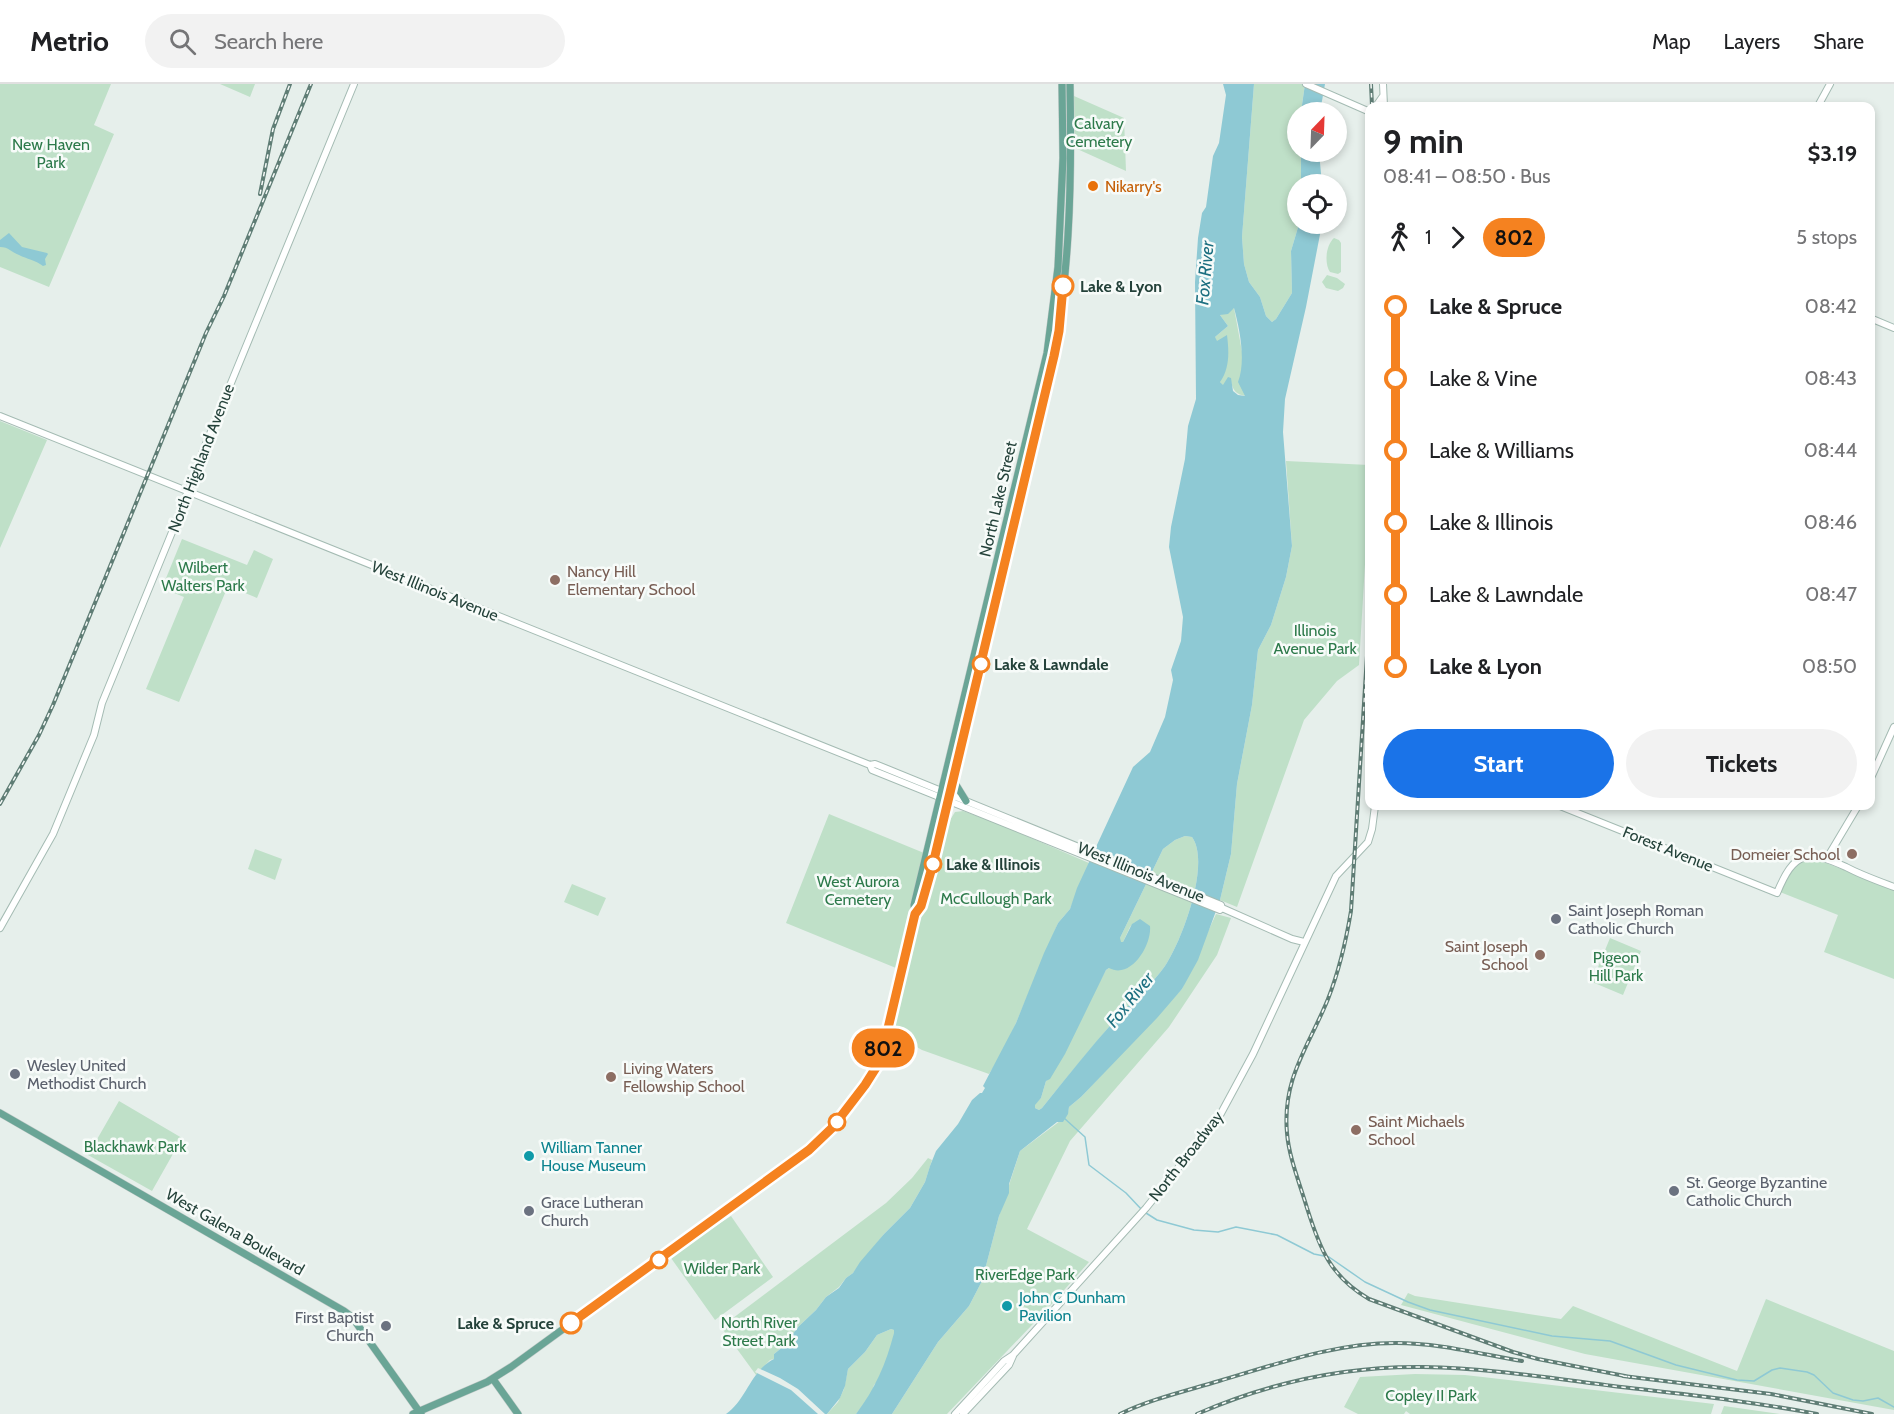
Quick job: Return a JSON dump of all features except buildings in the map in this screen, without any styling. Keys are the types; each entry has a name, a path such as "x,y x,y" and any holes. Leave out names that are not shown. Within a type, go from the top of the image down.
{"main road":[{"name":"North Highland Avenue","path":"0,928 53,834 97,727 102,703 354,84"},
{"name":"North Lake Street","path":"418,1413 493,1379 795,1161 832,1128 865,1085 880,1058 915,914 914,905 940,794 1047,353 1058,267 1063,158 1062,84"},
{"name":"North Lake Street","path":"915,914 921,906 927,886 1016,522 1059,331 1071,160 1070,84"},
{"path":"1306,84 1365,110"},
{"path":"1383,84 1384,102"},
{"path":"1820,102 1830,84"},
{"path":"1379,102 1384,96"},
{"path":"1875,320 1894,328"},
{"name":"West Illinois Avenue","path":"0,416 870,765 876,772 948,797 1160,883 1221,905 1222,908 1292,939 1304,942"},
{"path":"1875,769 1894,727"},
{"path":"953,778 966,801"},
{"name":"West Illinois Avenue","path":"948,797 966,801 1088,854"},
{"name":"North Broadway","path":"955,1414 1004,1361 1013,1355 1146,1208 1219,1117 1248,1062 1338,872 1361,851 1370,837 1374,810"},
{"name":"Forest Avenue","path":"1570,810 1777,893 1786,871 1798,860 1811,856 1827,858"},
{"path":"1856,810 1827,858 1894,887"},
{"name":"West Galena Boulevard","path":"0,1113 344,1311 352,1317 418,1413"},
{"name":"North Broadway","path":"963,1414 1009,1365 1013,1355"},
{"path":"493,1379 518,1414"}],"green space":[{"name":"New Haven Park","path":"0,84 111,84 94,125 114,134 49,287 0,267"},
{"path":"220,84 255,84 250,97"},
{"path":"1254,84 1305,84 1302,102 1287,102 1287,162 1301,162 1301,174 1287,174 1287,234 1296,234 1291,251 1292,293 1272,322 1266,316 1260,297 1249,282 1244,264 1242,237"},
{"name":"Calvary Cemetery","path":"1074,96 1124,118 1126,171 1075,148"},
{"path":"1334,238 1341,243 1341,272 1338,274 1330,272 1327,264 1328,249"},
{"path":"1327,275 1345,284 1343,288 1338,291 1326,288 1322,282"},
{"path":"1234,308 1243,357 1246,396 1236,392 1231,382 1223,386 1220,382 1215,337 1228,326 1220,315"},
{"path":"0,421 47,440 0,548"},
{"name":"Illinois Avenue Park","path":"1286,461 1365,465 1365,564 1359,665 1337,681 1304,720 1237,907 1220,900 1231,854 1237,784 1252,705 1258,650 1271,625 1286,577 1292,546"},
{"name":"Wilbert Walters Park","path":"182,539 247,565 254,550 273,559 257,598 228,586 179,702 146,689 184,597 162,588"},
{"name":"McCullough Park","path":"963,811 1089,863 1070,909 1058,923 1000,1057 989,1074 922,1050 893,1034 916,934 950,820 955,812"},
{"name":"West Aurora Cemetery","path":"829,814 924,853 896,968 786,923"},
{"path":"1185,836 1192,837 1197,849 1198,865 1192,902 1172,954 1165,966 1115,1020 1042,1108 1039,1110 1035,1108 1046,1081 1106,970 1109,968 1135,922 1123,942 1120,942 1163,849"},
{"path":"255,849 282,859 275,880 248,869"},
{"path":"1816,859 1894,890 1894,979 1824,952 1838,915 1780,892 1796,865"},
{"path":"572,884 606,898 598,916 564,902"},
{"name":"RiverEdge Park","path":"1216,914 1231,918 1217,955 1169,1027 1070,1141 1027,1229 1089,1262 947,1414 892,1414 938,1342 969,1306 982,1281 999,1216 1020,1151 1060,1121 1068,1112 1069,1107 1182,989"},
{"name":"Pigeon Hill Park","path":"1610,938 1641,951 1623,995 1592,982"},
{"name":"Blackhawk Park","path":"119,1101 182,1138 152,1191 88,1155"},
{"name":"North River Street Park","path":"928,1158 932,1160 925,1182 910,1208 884,1234 853,1273 798,1327 784,1346 774,1354 774,1359 770,1360 756,1375 721,1327 886,1203 912,1178"},
{"name":"Wilder Park","path":"731,1216 773,1277 715,1320 671,1258 673,1254"},
{"path":"1408,1293 1561,1319 1573,1306 1737,1371 1766,1299 1894,1351 1894,1410 1585,1354 1401,1305"},
{"path":"891,1329 894,1330 894,1336 891,1350 871,1395 856,1414 827,1414 838,1402 844,1389 848,1369 865,1352 877,1335"},
{"name":"Copley II Park","path":"1415,1374 1465,1375 1714,1404 1711,1414 1410,1414 1406,1411 1404,1414 1358,1414 1344,1407 1360,1377"},
{"path":"1724,1406 1780,1414 1721,1414"}],"water":[{"name":"Fox River","path":"1223,84 1254,84 1242,237 1244,264 1249,282 1260,297 1266,316 1272,322 1292,293 1291,251 1296,234 1320,234 1285,399 1283,432 1292,546 1286,577 1271,625 1258,650 1252,705 1237,784 1231,854 1220,900 1198,960 1182,989 1157,1018 1069,1107 1063,1122 1057,1122 1020,1151 1009,1184 1009,1193 999,1216 982,1281 969,1306 938,1342 892,1414 856,1414 869,1395 883,1366 894,1333 891,1329 877,1335 865,1352 848,1369 840,1398 827,1414 726,1414 739,1401 760,1370 774,1359 774,1354 784,1346 798,1327 826,1297 839,1288 884,1234 910,1208 925,1182 936,1151 958,1124 972,1100 985,1088 983,1086 1016,1023 1044,953 1058,923 1070,909 1077,888 1133,767 1150,752 1165,717 1173,680 1171,670 1181,641 1183,617 1169,547 1185,459 1188,426 1196,399 1195,282 1198,238 1202,213 1206,207 1213,156 1219,143 1226,95","holes":["1234,308 1240,336 1242,365 1238,382 1245,396 1233,391 1231,378 1228,377 1223,385 1220,382 1227,365 1228,353 1227,335 1217,341 1215,337 1228,326 1220,315 1228,314","1185,836 1192,837 1197,849 1196,883 1186,921 1172,954 1165,966 1121,1013 1042,1108 1039,1110 1035,1108 1046,1081 1050,1079 1065,1054 1106,970 1109,968 1125,969 1139,959 1144,951 1150,934 1150,926 1140,919 1132,924 1123,942 1120,938 1163,849 1175,840"]},
{"path":"1305,84 1325,84 1322,102 1302,102"},
{"path":"1301,162 1320,162 1321,174 1301,174"},
{"path":"9,233 22,247 47,253 46,265 43,266 0,247 0,240"}],"pier":[{"path":"758,1368 798,1389 825,1414 818,1414 791,1390 755,1372"}],"waterway":[{"path":"1064,1118 1085,1137 1089,1165 1126,1193 1142,1210"},
{"path":"1146,1213 1157,1220 1194,1230 1218,1232 1236,1227 1277,1235 1314,1254 1329,1257 1365,1282 1430,1310 1552,1336 1610,1341 1676,1365 1737,1380 1754,1381 1780,1368 1807,1372 1814,1375 1833,1393 1853,1400 1878,1398 1894,1407"}],"railway":[{"path":"260,194 273,129 290,84"},
{"path":"0,804 39,735 53,705 311,84"},
{"path":"1371,84 1372,102"},
{"path":"1365,688 1351,911 1336,978 1298,1063 1289,1095 1287,1113 1290,1152 1312,1223 1322,1249 1336,1271 1345,1281 1369,1299 1513,1352 1630,1377"},
{"path":"1120,1414 1156,1400 1306,1356 1373,1344 1412,1343 1522,1361"},
{"path":"1197,1414 1251,1393 1308,1378 1394,1367 1471,1369 1518,1374 1741,1402 1817,1414"},
{"path":"1623,1376 1771,1394 1872,1414"}],"bus line":[{"name":"802","path":"571,1323 809,1150 832,1128 877,1066 915,914 921,906 933,864 1016,522 1059,331 1063,286"}],"place":[{"name":"Nikarry's","path":"1093,186"},
{"name":"Lake & Lyon","path":"1063,286"},
{"name":"Nancy Hill Elementary School","path":"555,580"},
{"name":"Lake & Lawndale","path":"981,664"},
{"name":"Domeier School","path":"1852,854"},
{"name":"Lake & Illinois","path":"933,864"},
{"name":"Saint Joseph Roman Catholic Church","path":"1556,919"},
{"name":"Saint Joseph School","path":"1540,955"},
{"name":"Wesley United Methodist Church","path":"15,1074"},
{"name":"Living Waters Fellowship School","path":"611,1077"},
{"name":"Saint Michaels School","path":"1356,1130"},
{"name":"William Tanner House Museum","path":"529,1156"},
{"name":"St. George Byzantine Catholic Church","path":"1674,1191"},
{"name":"Grace Lutheran Church","path":"529,1211"},
{"name":"John C Dunham Pavilion","path":"1007,1306"},
{"name":"Lake & Spruce","path":"571,1323"},
{"name":"First Baptist Church","path":"386,1326"}]}
